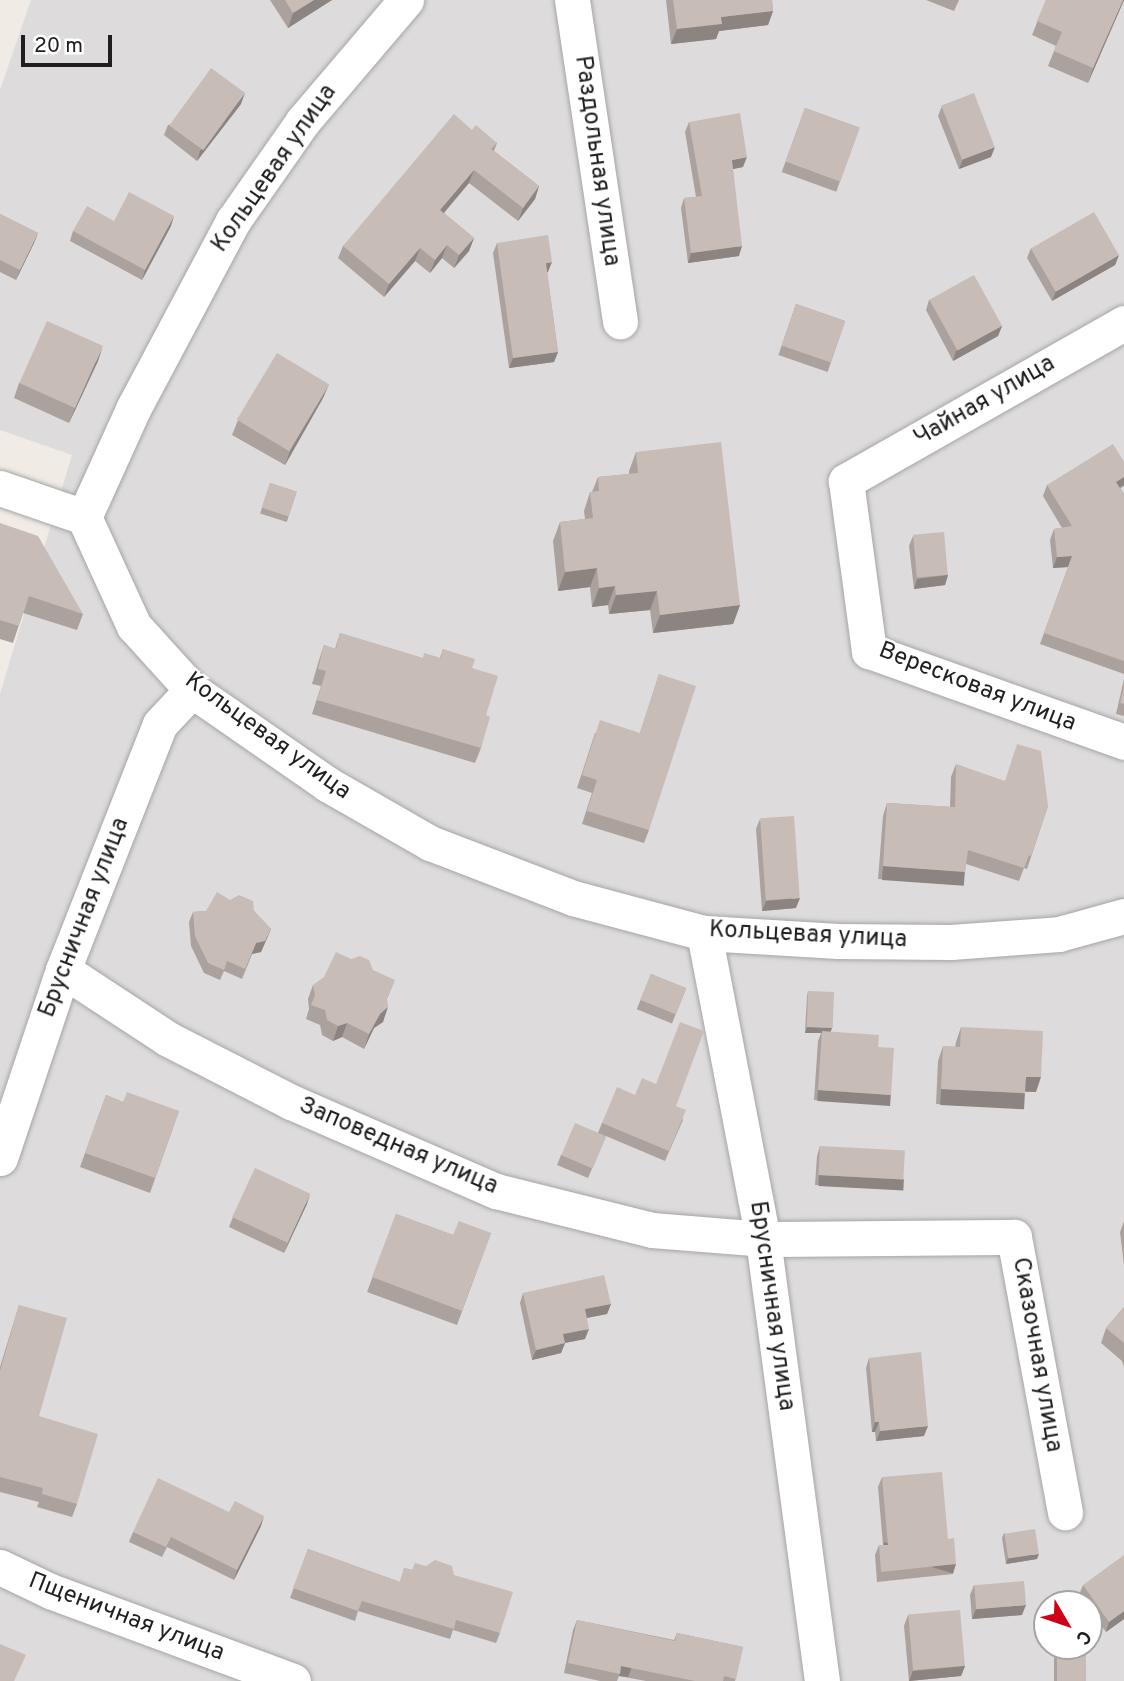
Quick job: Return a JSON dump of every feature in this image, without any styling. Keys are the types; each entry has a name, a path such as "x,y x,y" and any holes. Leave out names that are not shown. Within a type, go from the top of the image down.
{"street":[{"name":"Кольцевая улица","path":"406,0 303,121 233,221 134,407 84,517 134,626 192,690 327,784 430,843 573,898 705,933 838,942 951,942 1059,934 1124,916"},
{"name":"Раздольная улица","path":"572,0 620,321"},
{"name":"Чайная улица","path":"846,481 1124,323"},
{"name":"Вересковая улица","path":"846,481 869,651 1124,742"},
{"path":"0,488 84,517"},
{"name":"Брусничная улица","path":"0,1158 63,970 160,724 192,690"},
{"name":"Брусничная улица","path":"705,933 763,1239 822,1681"},
{"name":"Заповедная улица","path":"63,970 168,1039 254,1083 496,1191 652,1230 763,1239"},
{"name":"Сказочная улица","path":"763,1239 1014,1237 1065,1512"},
{"name":"Пщеничная улица","path":"0,1567 50,1591 293,1681"}],"shaded area":[{"path":"31,0 1124,0 1124,1681 0,1681 0,694 72,455 0,430 0,90"}],"building":[{"path":"285,0 314,0 293,13"},
{"path":"673,0 772,0 773,11 721,17 722,24 677,29"},
{"path":"1046,0 1123,0 1093,68 1054,51 1062,32 1037,21"},
{"path":"211,68 245,93 203,150 169,125"},
{"path":"974,93 995,147 962,160 941,106"},
{"path":"805,108 860,128 840,181 786,162"},
{"path":"740,113 747,157 732,160 742,246 691,253 684,198 702,196 689,122"},
{"path":"454,114 472,130 476,125 497,143 491,149 539,186 523,208 474,170 440,210 474,238 459,255 447,245 435,260 420,248 389,284 343,246"},
{"path":"129,192 174,216 145,270 73,231 87,206 114,221"},
{"path":"1094,212 1119,255 1056,292 1031,248"},
{"path":"0,214 38,233 20,270 0,260"},
{"path":"548,235 552,262 546,263 558,352 513,358 497,243"},
{"path":"974,275 1002,326 958,350 929,300"},
{"path":"796,304 845,321 831,363 782,346"},
{"path":"47,321 103,346 75,408 19,383"},
{"path":"277,353 329,384 289,451 237,420"},
{"path":"721,442 740,605 660,615 657,591 616,595 615,586 599,588 597,568 565,572 560,522 593,518 590,492 599,491 598,477 638,473 636,452"},
{"path":"1113,444 1124,462 1124,477 1116,482 1124,494 1124,661 1044,633 1072,556 1057,557 1054,529 1072,526 1047,485"},
{"path":"270,483 297,492 289,516 262,508"},
{"path":"0,523 38,536 83,614 29,596 19,626 0,620"},
{"path":"944,532 948,575 917,578 913,535"},
{"path":"340,633 423,658 424,653 441,658 443,649 475,659 472,668 498,676 486,715 490,717 481,748 317,700 326,671 318,669 324,645 336,649"},
{"path":"659,674 696,686 649,830 587,811 597,780 582,775 600,720 640,733"},
{"path":"1124,687 1124,704 1120,703"},
{"path":"1017,744 1041,751 1048,806 1031,856 1029,855 1024,868 968,850 965,872 883,866 887,803 955,807 956,764 1005,781"},
{"path":"794,816 800,898 766,900 760,818"},
{"path":"217,892 230,900 239,895 253,901 254,911 271,929 265,941 256,943 245,969 227,961 224,970 208,963 195,936 193,912 206,911"},
{"path":"336,952 351,959 360,956 369,960 373,970 395,980 387,998 388,1007 380,1014 369,1034 347,1023 338,1026 327,1020 325,1010 311,1005 315,995 313,985 324,977"},
{"path":"651,974 686,988 676,1014 641,1000"},
{"path":"808,991 834,992 833,1028 807,1027"},
{"path":"680,1022 704,1031 676,1106 686,1110 669,1151 602,1123 617,1087 635,1095 642,1078 656,1084"},
{"path":"961,1027 1043,1031 1041,1077 1026,1077 1025,1093 941,1089 943,1046 960,1047"},
{"path":"822,1031 879,1035 878,1047 894,1048 891,1095 818,1090"},
{"path":"127,1092 179,1111 155,1178 85,1153 106,1095 123,1102"},
{"path":"575,1123 606,1136 593,1169 561,1155"},
{"path":"820,1146 905,1150 903,1179 818,1175"},
{"path":"255,1168 310,1194 287,1243 232,1217"},
{"path":"396,1214 453,1235 459,1221 491,1233 462,1311 372,1277"},
{"path":"604,1275 611,1304 585,1309 589,1329 563,1334 565,1343 536,1350 523,1293"},
{"path":"19,1305 67,1318 39,1416 98,1434 77,1504 42,1494 43,1488 0,1477 0,1371"},
{"path":"1124,1307 1124,1343 1106,1328"},
{"path":"921,1352 928,1426 880,1431 879,1422 875,1422 869,1358"},
{"path":"942,1472 948,1539 954,1538 956,1564 881,1572 879,1545 888,1545 882,1477"},
{"path":"158,1478 229,1512 235,1501 264,1516 237,1570 171,1537 166,1547 133,1532"},
{"path":"1035,1529 1039,1554 1008,1559 1004,1534"},
{"path":"308,1549 400,1582 404,1568 412,1570 415,1563 426,1566 435,1560 452,1566 454,1575 513,1592 500,1633 456,1620 454,1629 362,1601 358,1611 293,1588"},
{"path":"1124,1555 1124,1611 1109,1622 1103,1613 1103,1590 1087,1590 1083,1585"},
{"path":"1024,1581 1026,1605 976,1609 974,1585"},
{"path":"960,1610 965,1666 913,1670 908,1615"},
{"path":"577,1620 675,1641 677,1633 743,1647 736,1679 724,1676 723,1681 695,1681 621,1666 620,1674 568,1663"},
{"path":"0,1644 26,1655 14,1681 0,1681"},
{"path":"1057,1660 1086,1660 1086,1681 1057,1681"}]}
